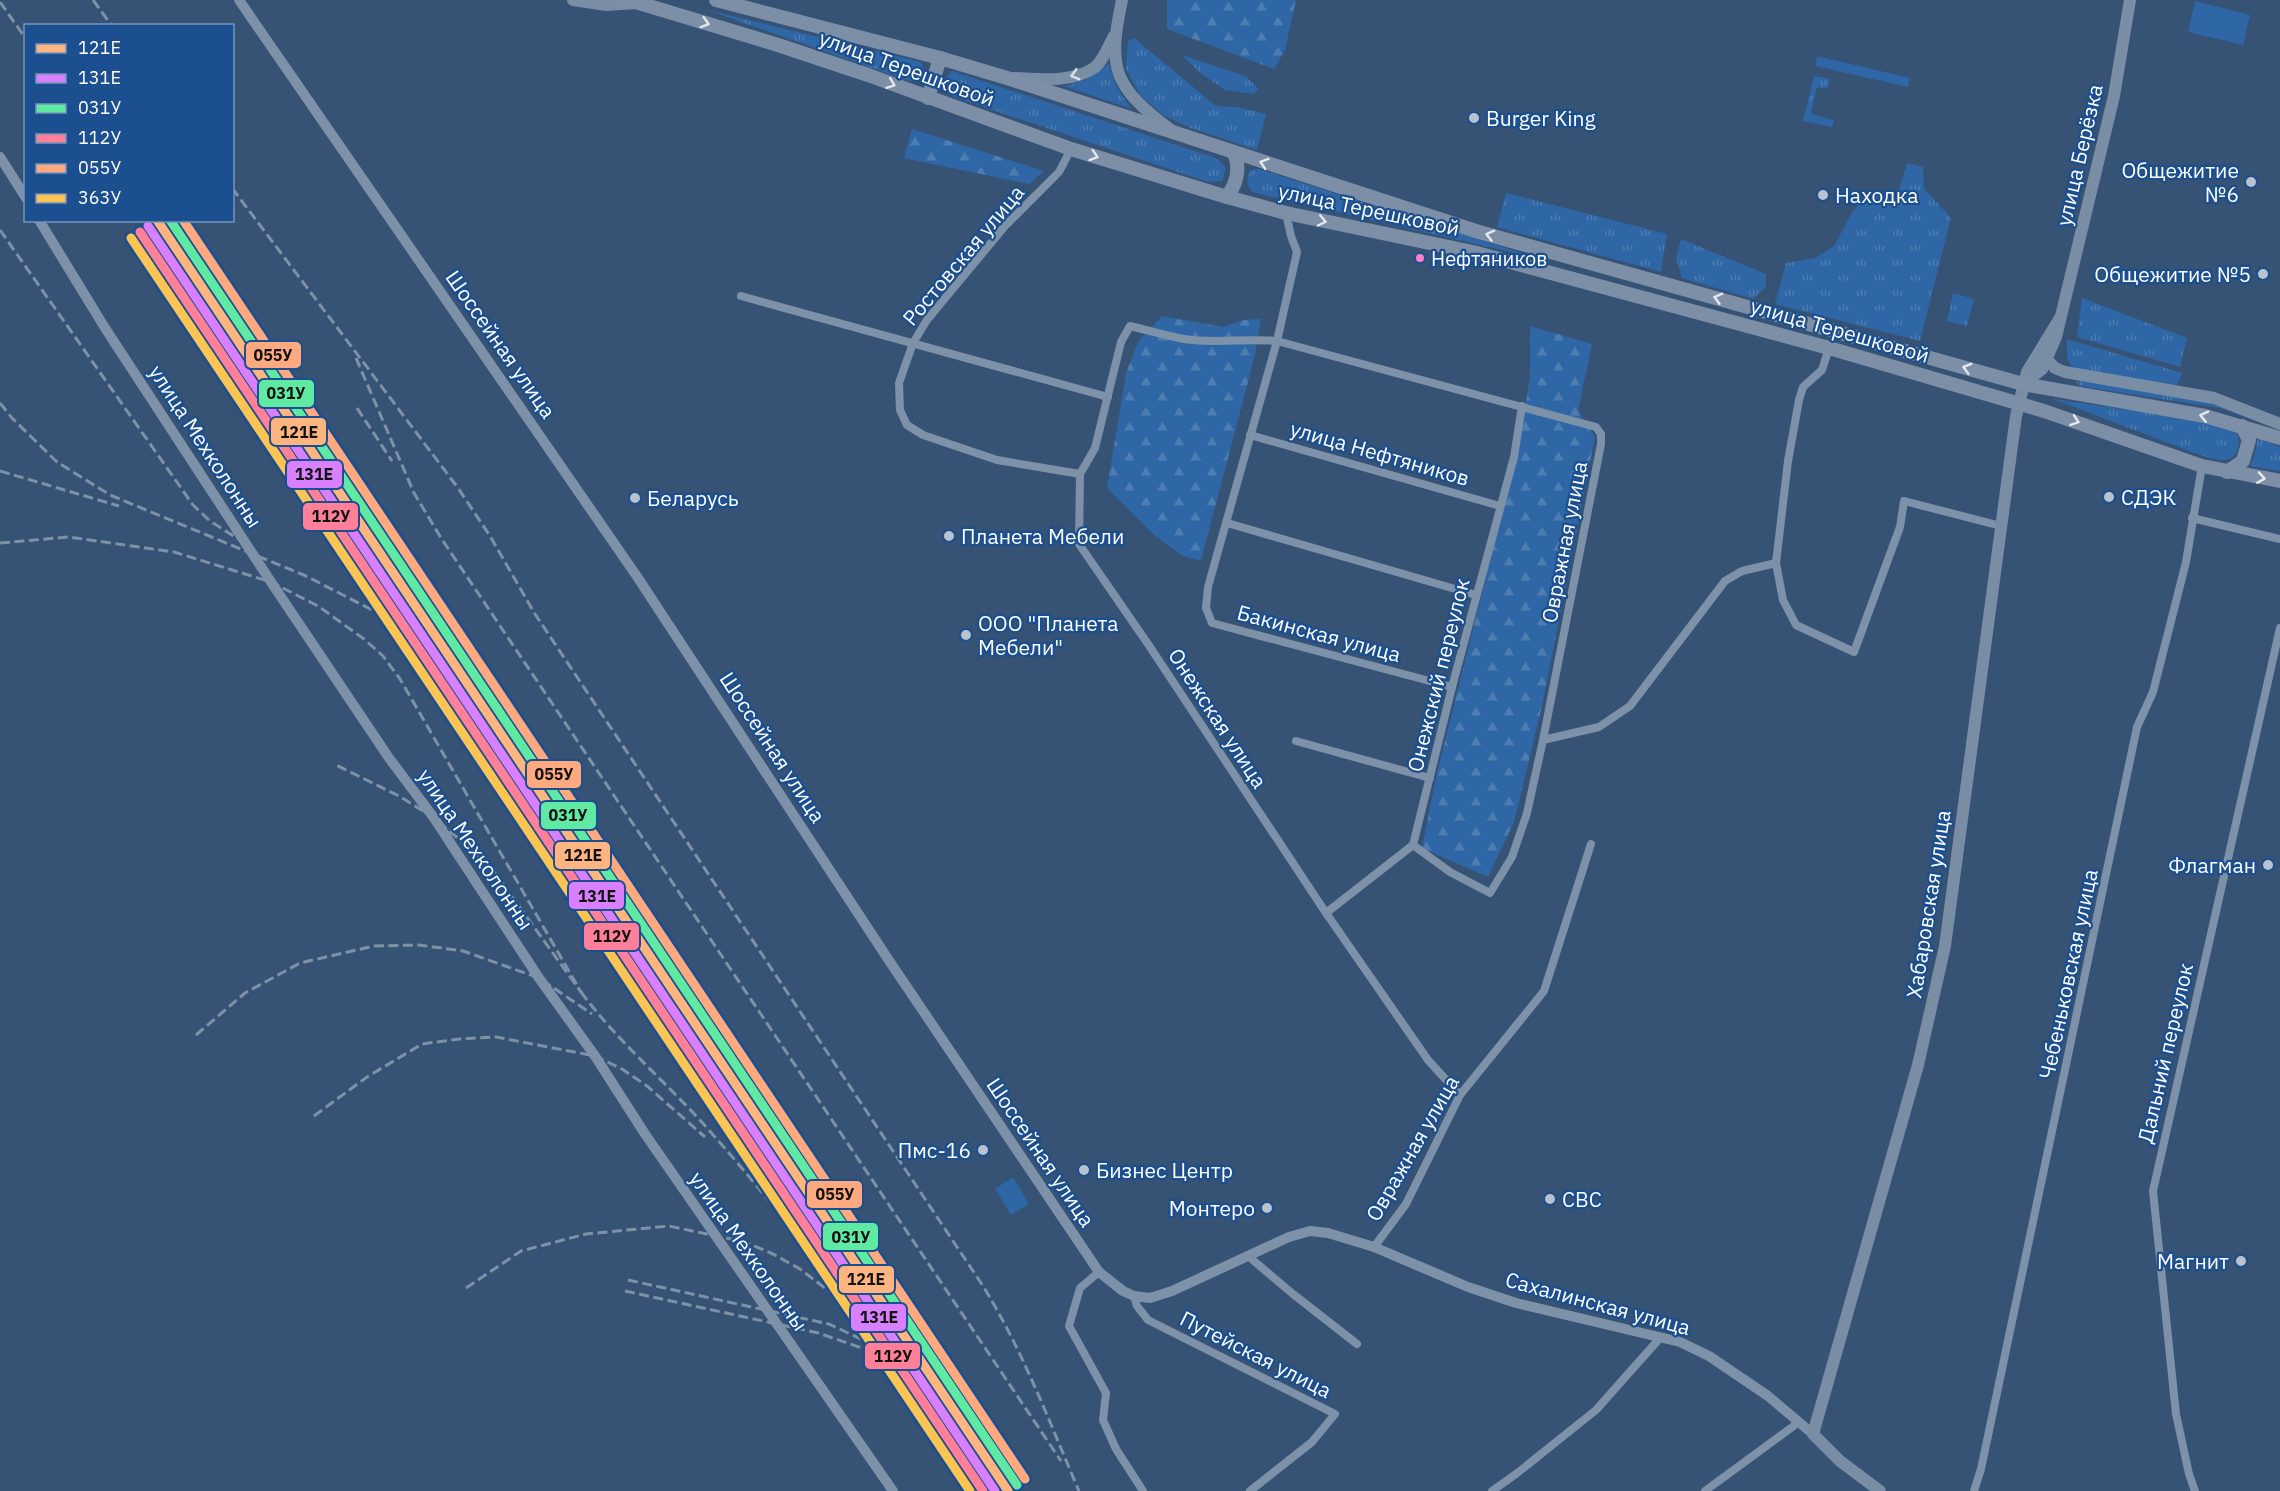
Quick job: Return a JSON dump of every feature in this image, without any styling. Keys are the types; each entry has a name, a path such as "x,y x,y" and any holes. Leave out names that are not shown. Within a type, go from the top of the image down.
{"main road":[{"path":"573,0 606,5 634,1"},
{"name":"улица Терешковой","path":"716,0 940,58 1007,78 1479,232 2023,384 2205,416 2280,438"},
{"path":"1122,0 1114,36 1116,68 1125,87 1141,107 1174,132"},
{"name":"улица Берёзка","path":"2023,384 2035,376 2047,360 2060,318 2114,96 2130,0"},
{"name":"улица Терешковой","path":"634,1 671,6 1071,149 1227,197 1286,213 1473,252 1829,348 2019,404 2202,466 2280,481"},
{"path":"1007,78 1053,79 1073,76 1095,68 1114,36"},
{"path":"928,98 940,58"},
{"path":"1227,197 1238,176 1238,162 1234,153"},
{"name":"улица Берёзка","path":"2019,404 2023,384 2032,360 2060,318"},
{"path":"2047,360 2055,368 2065,372 2214,398 2280,424"},
{"name":"Хабаровская улица","path":"1813,1434 1918,1065 1945,946 2019,404"},
{"path":"2227,472 2243,461 2249,440 2242,426"},
{"name":"Сахалинская улица","path":"1813,1434 1840,1461 1880,1491"}],"street":[{"name":"Шоссейная улица","path":"239,0 638,578 888,959 1099,1272 1123,1292 1134,1296"},
{"name":"Ростовская улица","path":"1071,149 1059,172 1005,226 927,320 913,343 899,383 900,410 907,425 923,435 998,459 1080,474"},
{"path":"0,157 24,195"},
{"path":"1286,213 1297,252 1277,340 1227,523 1476,595"},
{"name":"улица Мехколонны","path":"40,222 105,328 277,592 389,758 434,818 645,1134 893,1491"},
{"path":"741,296 1108,397"},
{"name":"Овражная улица","path":"1130,326 1183,339 1277,340 1596,427 1601,434 1601,444 1543,740 1527,813 1512,857 1490,893 1450,872 1413,845"},
{"name":"Онежская улица","path":"1130,326 1121,342 1095,448 1080,474 1079,544 1326,913 1428,1060 1460,1095"},
{"path":"1829,348 1822,370 1803,387 1798,400 1788,461 1776,563 1783,600 1796,625 1854,652 1900,527 1904,501 2001,526"},
{"name":"Онежский переулок","path":"1413,845 1452,687 1514,457 1522,406"},
{"name":"улица Нефтяников","path":"1250,435 1500,506"},
{"name":"Чебеньковская улица","path":"1974,1491 1981,1469 2032,1233 2138,727 2156,681 2186,562 2202,466"},
{"path":"2192,518 2280,539"},
{"name":"Бакинская улица","path":"1227,523 1208,587 1206,608 1212,623 1452,687"},
{"path":"1543,740 1599,727 1630,706 1725,580 1742,571 1776,563"},
{"name":"Дальний переулок","path":"2195,1491 2176,1414 2153,1191 2280,628"},
{"path":"1296,741 1430,778"},
{"name":"Овражная улица","path":"1374,1247 1406,1204 1460,1095 1544,991 1591,844"},
{"path":"1326,913 1413,845"},
{"path":"1134,1296 1150,1298 1160,1296 1290,1237 1310,1231 1336,1234 1374,1247"},
{"name":"Сахалинская улица","path":"1374,1247 1468,1287 1515,1303 1680,1342 1709,1356 1768,1396 1813,1434"},
{"path":"1248,1256 1357,1344"},
{"path":"1099,1272 1080,1288 1068,1326 1106,1393 1103,1420 1116,1449 1143,1491"},
{"name":"Путейская улица","path":"1134,1296 1137,1306 1148,1320 1335,1414 1312,1442 1251,1491"},
{"path":"1492,1491 1596,1410 1660,1338"},
{"path":"1705,1491 1799,1422"}],"green space":[{"path":"1167,0 1296,0 1285,50 1274,69 1167,29"},
{"path":"2195,1 2250,15 2243,45 2188,32"},
{"path":"707,10 921,62 924,71 921,80 909,81"},
{"path":"1134,38 1216,106 1237,107 1266,114 1257,150 1188,127 1163,115 1140,95 1126,69 1128,41"},
{"path":"1182,55 1245,76 1259,89 1253,94 1225,90 1199,72"},
{"path":"1817,56 1910,78 1908,87 1815,66"},
{"path":"1109,63 1118,88 1132,109 1064,86 1088,78"},
{"path":"952,71 1216,158 1226,168 1222,181 1208,182 957,98 948,94 945,87 946,79"},
{"path":"1814,76 1830,79 1827,89 1817,87 1811,114 1834,120 1832,127 1803,121"},
{"path":"912,129 1044,171 1029,184 904,158"},
{"path":"1907,163 1923,167 1924,189 1951,218 1920,341 1775,304 1786,263 1815,258 1834,246 1853,211 1872,190 1897,197"},
{"path":"1260,169 1537,258 1252,192 1247,181 1248,176 1251,170"},
{"path":"1506,193 1667,234 1661,272 1497,227"},
{"path":"1681,239 1766,274 1766,287 1753,299 1682,278 1676,258"},
{"path":"1953,293 1974,299 1967,326 1947,321"},
{"path":"2082,298 2187,338 2180,367 2077,337"},
{"path":"1162,316 1223,327 1243,320 1261,319 1255,355 1201,561 1183,556 1154,535 1107,488 1126,373 1138,342"},
{"path":"1530,326 1592,344 1578,410 1595,437 1542,706 1514,822 1488,877 1422,848 1437,773 1520,441 1530,376"},
{"path":"2067,339 2182,373 2177,385 2085,372 2071,366 2067,357"},
{"path":"2076,382 2200,398 2280,428 2280,430 2220,408 2080,386"},
{"path":"2053,399 2206,421 2236,431 2239,441 2237,450 2232,458 2227,460 2209,458"},
{"path":"2258,438 2280,447 2280,471 2250,466"},
{"path":"1013,1177 1029,1204 1011,1215 995,1189"}],"railway":[{"path":"93,0 111,24"},
{"path":"0,2 24,36"},
{"path":"234,191 458,488 490,536 535,614 983,1286 1023,1361 1079,1491"},
{"path":"149,222 488,724 688,1029"},
{"path":"0,230 193,505 210,521 243,542"},
{"path":"356,358 414,493 441,538 1061,1461"},
{"path":"0,403 57,462 110,495 306,576 376,612 451,681"},
{"path":"357,408 392,461"},
{"path":"0,471 119,506"},
{"path":"0,543 69,537 174,552 271,582 318,606 364,639 383,656 400,679 581,992 492,869 434,818 399,796 334,764"},
{"path":"196,1035 245,993 300,963 374,946 419,945 463,951 539,978 592,1014"},
{"path":"581,992 623,1041 716,1138 803,1243 912,1386 948,1437 979,1491"},
{"path":"314,1116 367,1077 422,1044 496,1037 595,1056 622,1069 647,1086 705,1137"},
{"path":"466,1288 521,1251 586,1234 669,1226 745,1242 800,1269 838,1298"},
{"path":"628,1280 829,1324 863,1340 887,1362"},
{"path":"625,1291 818,1333 862,1348"}],"transit line":[{"name":"121Е","path":"158,222 1008,1491"},
{"name":"031У","path":"171,222 1017,1485"},
{"name":"055У","path":"184,222 1025,1479"},
{"name":"131Е","path":"148,226 995,1491"},
{"name":"112У","path":"140,232 983,1491"},
{"name":"363У","path":"131,238 970,1491"}],"place":[{"name":"Burger King","path":"1474,118"},
{"name":"Общежитие №6","path":"2251,182"},
{"name":"Находка","path":"1823,195"},
{"name":"Нефтяников","path":"1420,258"},
{"name":"Общежитие №5","path":"2263,274"},
{"name":"СДЭК","path":"2109,497"},
{"name":"Беларусь","path":"635,498"},
{"name":"Планета Мебели","path":"949,536"},
{"name":"ООО \"Планета Мебели\"","path":"966,635"},
{"name":"Флагман","path":"2268,865"},
{"name":"Пмс-16","path":"983,1150"},
{"name":"Бизнес Центр","path":"1084,1170"},
{"name":"СВС","path":"1550,1199"},
{"name":"Монтеро","path":"1267,1208"},
{"name":"Магнит","path":"2241,1261"}]}
